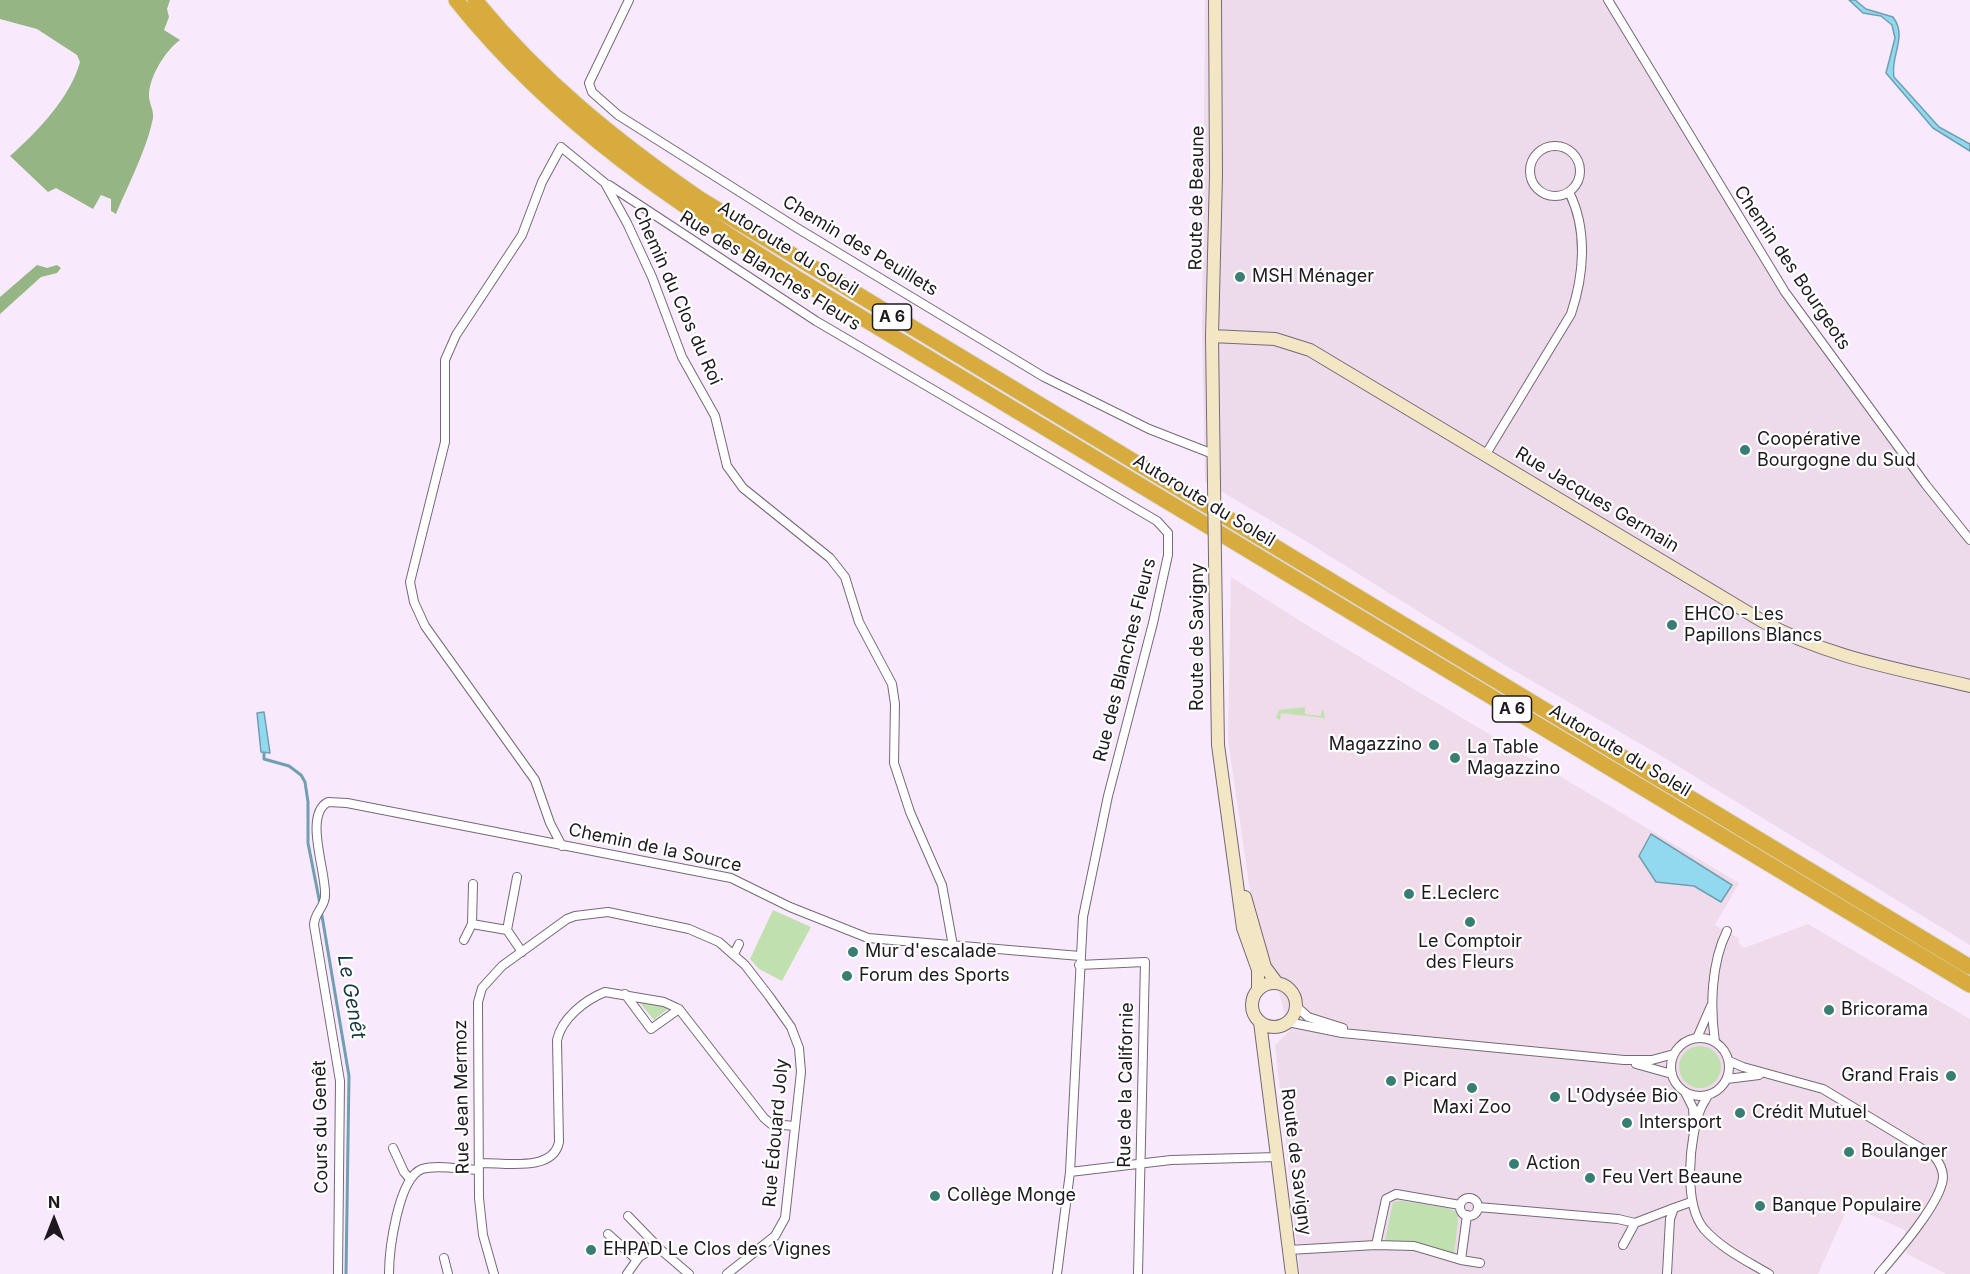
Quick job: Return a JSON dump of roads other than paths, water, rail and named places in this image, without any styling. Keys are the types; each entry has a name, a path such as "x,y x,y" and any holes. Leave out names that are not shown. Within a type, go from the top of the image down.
{"highway":[{"name":"Autoroute du Soleil","path":"456,0 505,58 580,129 644,179 718,229 1970,985"},
{"name":"Autoroute du Soleil","path":"475,0 517,48 574,104 644,160 700,199 1970,967"},
{"path":"1720,816 1751,826 1970,955"}],"main road":[{"name":"Route de Beaune","path":"1213,397 1216,164 1215,0"},
{"name":"Rue Jacques Germain","path":"1212,336 1275,339 1300,345 1785,634 1836,653 1970,687"},
{"name":"Route de Savigny","path":"1213,397 1216,721 1237,889 1258,970 1258,989"},
{"name":"Route de Savigny","path":"1249,942 1277,983"},
{"path":"1265,1055 1296,1006 1291,991 1277,983 1258,989 1252,1008 1260,1022 1267,1026 1283,1024"},
{"name":"Route de Savigny","path":"1260,1022 1292,1274"}],"street":[{"name":"Chemin des Peuillets","path":"629,0 588,83 592,92 618,115 796,228 1002,353 1070,391 1164,435 1213,454"},
{"name":"Chemin des Bourgeots","path":"1608,0 1785,292 1919,476 1970,540"},
{"path":"1559,146 1575,155 1580,166 1579,178 1569,192 1551,196 1536,187 1531,176 1531,164 1542,150 1559,146"},
{"name":"Chemin du Clos du Roi","path":"562,846 550,823 535,780 426,626 414,602 410,582 443,453 445,360 456,335 522,235 542,182 561,147 605,183 638,245 682,357 715,416 724,459 731,474 742,488 830,558 845,577 859,622 892,684 895,704 894,763 910,812 942,885 952,946"},
{"name":"Rue des Blanches Fleurs","path":"605,183 816,321 1157,521 1166,529 1169,537 1168,555 1145,658 1108,796 1086,899 1080,960 1070,1172 1057,1274"},
{"path":"1486,454 1571,314 1578,293 1581,272 1581,230 1569,192"},
{"name":"Chemin de la Source","path":"323,805 333,801 347,803 731,878 762,897 868,938 1080,960"},
{"name":"Cours du Genêt","path":"323,805 319,809 316,822 326,893 314,925 340,1081 338,1274"},
{"path":"517,877 507,930 522,952"},
{"path":"464,940 472,924 470,903 473,884"},
{"name":"Rue Jean Mermoz","path":"494,1274 481,1219 479,1166 478,1002 483,988 491,977 567,919 595,912 689,929 718,942 734,954"},
{"path":"472,924 507,930"},
{"path":"1697,1038 1712,1002 1721,946 1726,932"},
{"path":"734,954 739,944"},
{"name":"Rue Édouard Joly","path":"727,1274 766,1244 782,1227 788,1202 801,1065 796,1038 774,1003 734,954"},
{"name":"Rue de la Californie","path":"1080,960 1145,962 1138,1274"},
{"path":"389,1274 395,1225 404,1191 411,1179 423,1169 541,1162 551,1157 559,1142 557,1040 559,1029 566,1019 605,992 664,1002 679,1009 764,1118 771,1124 795,1126"},
{"path":"625,994 651,1029 679,1009"},
{"path":"1712,1002 1715,1041"},
{"path":"1296,1006 1308,1017 1352,1032"},
{"path":"1283,1024 1624,1060 1652,1060 1674,1054"},
{"path":"1684,1092 1700,1096 1708,1095 1722,1086 1727,1079 1729,1061 1726,1053 1715,1041 1697,1038 1683,1043 1674,1054 1672,1074 1693,1108 1695,1132 1691,1202 1703,1228 1730,1251 1769,1274"},
{"path":"1624,1060 1672,1074"},
{"path":"1729,1061 1800,1081 1835,1095 1934,1156 1940,1164 1943,1180 1926,1214 1879,1274"},
{"path":"1727,1079 1748,1075 1775,1075"},
{"path":"1695,1132 1701,1108 1708,1095"},
{"path":"393,1148 404,1172 411,1179"},
{"path":"1070,1172 1171,1160 1277,1157"},
{"path":"1376,1245 1386,1199 1396,1194 1460,1205"},
{"path":"1472,1198 1478,1207 1474,1214 1467,1215 1461,1211 1460,1205 1463,1200 1472,1198"},
{"path":"1478,1207 1618,1219 1635,1223 1691,1202"},
{"path":"1667,1274 1670,1219 1674,1208"},
{"path":"1461,1260 1467,1215"},
{"path":"628,1216 661,1250 689,1274"},
{"path":"1623,1245 1635,1223"},
{"path":"608,1234 637,1260"},
{"path":"1289,1250 1376,1245 1414,1246 1461,1260 1480,1263"},
{"path":"627,1274 637,1260 654,1248 661,1250"},
{"path":"444,1258 448,1274"}],"water":[{"path":"1849,0 1855,0 1866,9 1893,17 1899,32 1893,69 1894,77 1939,127 1970,144 1970,151 1933,128 1886,73 1895,38 1892,25 1881,16 1863,13"},
{"path":"264,712 270,753 261,752 257,713"},
{"path":"1651,834 1732,885 1721,902 1694,886 1656,882 1639,856"}],"waterway":[{"name":"Le Genêt","path":"264,753 264,759 289,766 301,775 305,782 308,802 308,843 320,904"},
{"name":"Le Genêt","path":"321,910 349,1076 346,1274"}],"place":[{"name":"MSH Ménager","path":"1240,277"},
{"name":"Coopérative Bourgogne du Sud","path":"1745,450"},
{"name":"EHCO - Les Papillons Blancs","path":"1672,625"},
{"name":"Magazzino","path":"1434,745"},
{"name":"La Table Magazzino","path":"1455,758"},
{"name":"E.Leclerc","path":"1409,894"},
{"name":"Le Comptoir des Fleurs","path":"1470,922"},
{"name":"Mur d'escalade","path":"853,952"},
{"name":"Forum des Sports","path":"847,976"},
{"name":"Bricorama","path":"1829,1010"},
{"name":"Grand Frais","path":"1951,1076"},
{"name":"Picard","path":"1391,1081"},
{"name":"Maxi Zoo","path":"1472,1088"},
{"name":"L'Odysée Bio","path":"1555,1097"},
{"name":"Crédit Mutuel","path":"1740,1113"},
{"name":"Intersport","path":"1627,1123"},
{"name":"Boulanger","path":"1849,1152"},
{"name":"Action","path":"1514,1164"},
{"name":"Feu Vert Beaune","path":"1590,1178"},
{"name":"Collège Monge","path":"935,1196"},
{"name":"Banque Populaire","path":"1760,1206"},
{"name":"EHPAD Le Clos des Vignes","path":"591,1250"}]}
